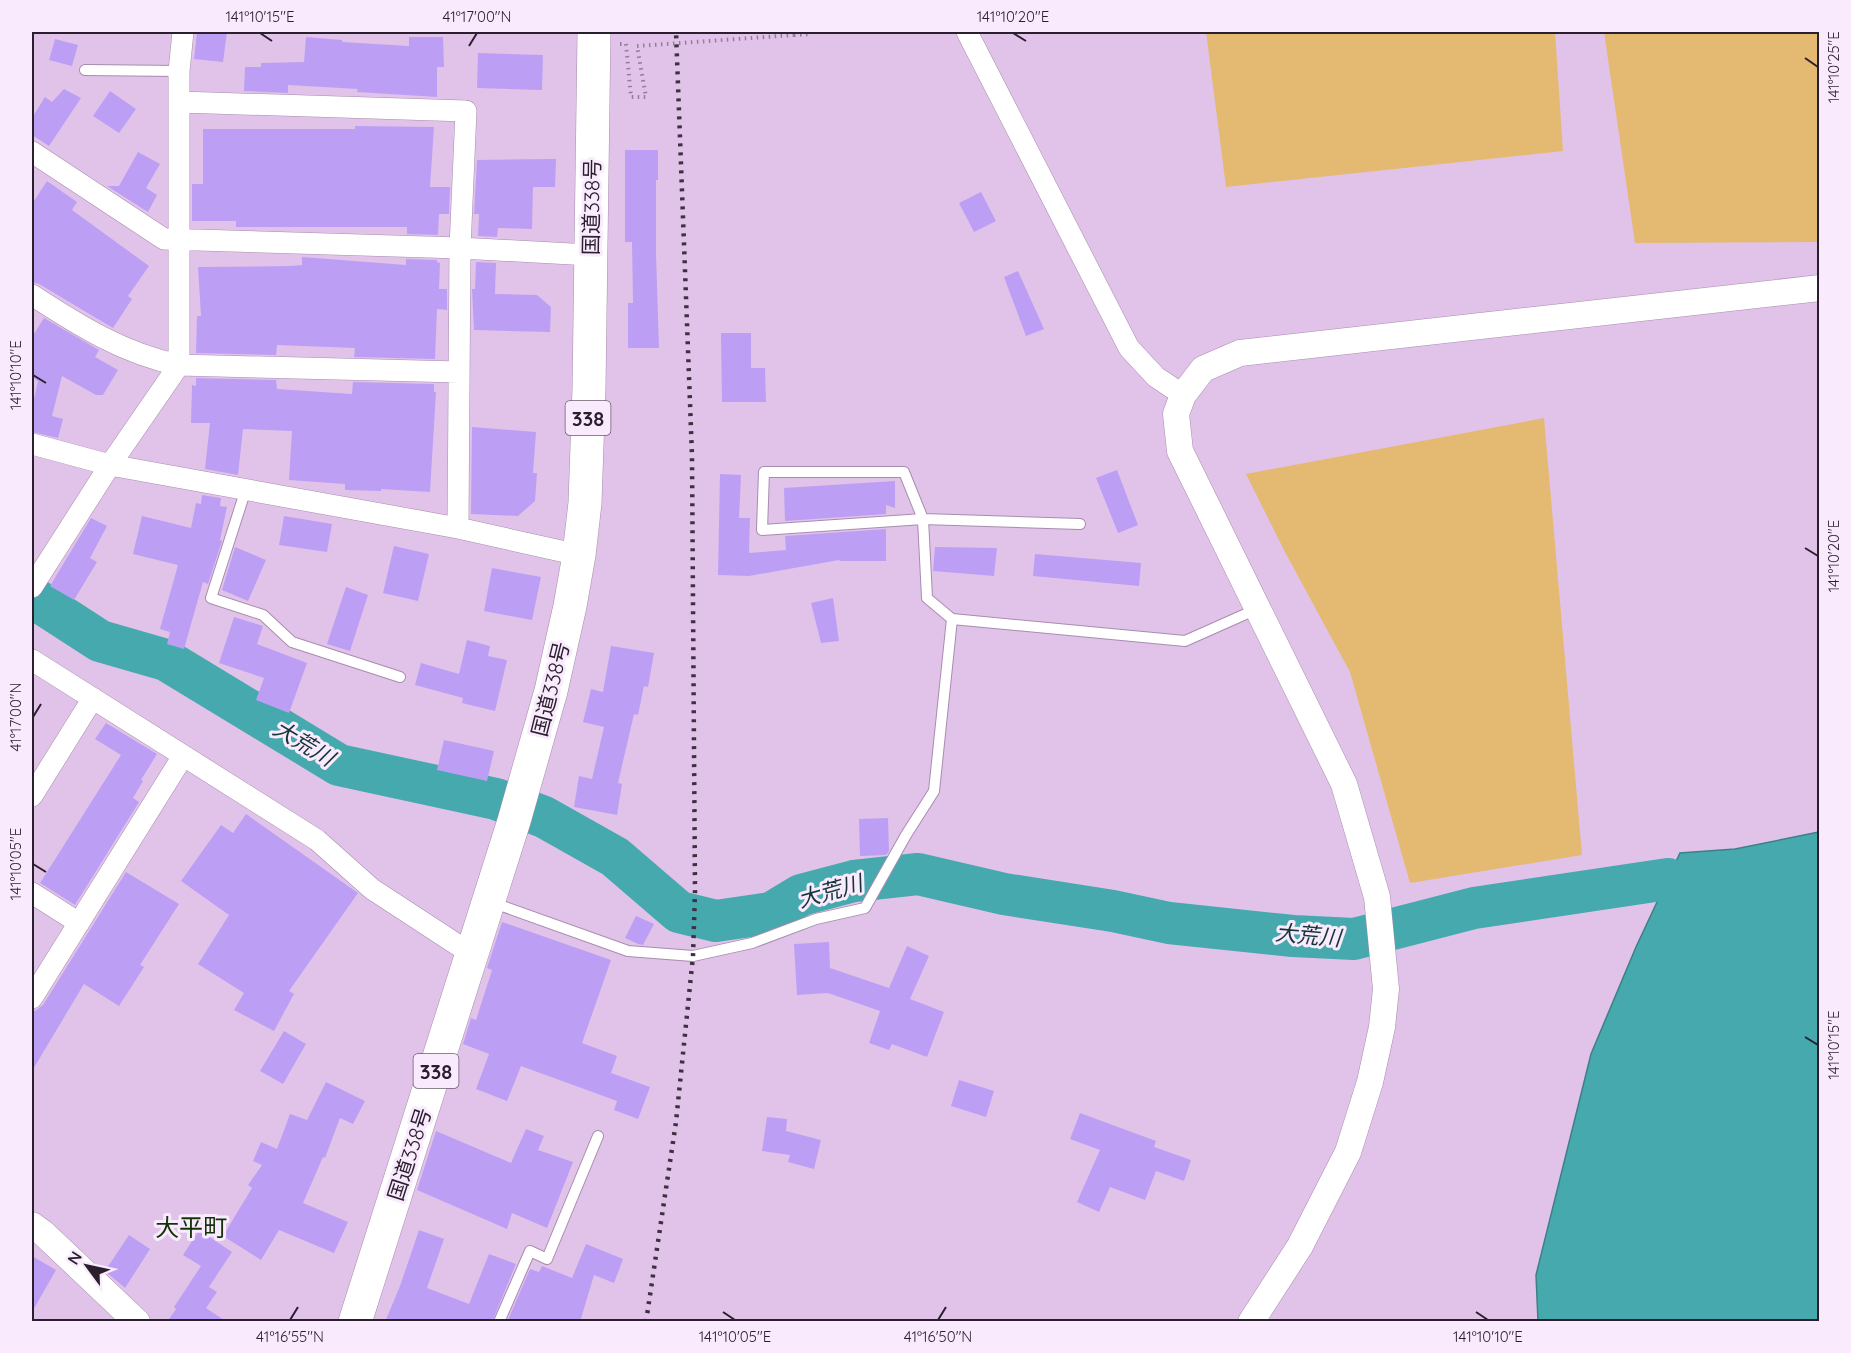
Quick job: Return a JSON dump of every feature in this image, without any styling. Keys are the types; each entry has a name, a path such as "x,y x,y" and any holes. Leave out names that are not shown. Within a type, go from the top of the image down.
{"highway":[{"name":"国道338号","path":"355,1322 518,809 551,691 579,555 585,503 589,388 594,32"}],"street":[{"path":"32,586 110,465 179,365 179,71 183,32"},
{"path":"967,32 1129,348 1156,377 1183,395"},
{"path":"180,102 466,111 459,248 458,528"},
{"path":"32,152 164,239 459,248 590,255"},
{"path":"1251,1322 1300,1246 1348,1152 1373,1071 1382,1027 1386,989 1377,897 1344,784 1180,451 1176,414 1183,395 1203,369 1240,353 1820,288"},
{"path":"32,295 113,344 154,360 179,365 459,372"},
{"path":"32,444 110,465 458,528 579,555"},
{"path":"32,660 317,840 372,889 472,955"},
{"path":"32,796 93,698"},
{"path":"32,998 183,756"},
{"path":"32,893 79,923"},
{"path":"32,1225 136,1322"}],"lane":[{"path":"85,70 179,71"},
{"path":"1080,524 923,519 762,530 764,472 904,472 923,519 927,598 952,619 1185,641 1257,609"},
{"path":"246,489 211,598 263,615 292,642 400,677"},
{"path":"489,902 628,951 693,956 752,943 816,919 865,908 934,791 952,619"},
{"path":"499,1322 530,1251 547,1259 598,1136"}],"path":[{"path":"626,45 631,97 646,97 638,46 812,34 811,32"}],"shaded area":[{"path":"1206,32 1555,32 1563,151 1226,187"},
{"path":"1604,32 1819,32 1819,242 1635,243"},
{"path":"1544,418 1582,855 1410,883 1350,672 1246,474"},
{"path":"1819,832 1819,1321 1538,1321 1536,1275 1591,1054 1636,947 1680,853 1735,849"}],"building":[{"path":"197,32 227,32 223,62 194,59"},
{"path":"306,37 342,40 342,42 409,46 409,37 443,37 444,67 437,67 437,97 288,85 288,93 244,91 245,67 261,67 261,63 304,62"},
{"path":"55,39 78,45 72,66 49,60"},
{"path":"478,53 543,55 542,90 477,88"},
{"path":"64,89 81,98 49,146 32,135 32,118 45,97 52,102"},
{"path":"110,91 136,109 119,133 93,116"},
{"path":"355,126 434,127 430,187 450,187 449,214 439,214 438,235 407,234 407,227 236,227 236,221 192,221 192,184 203,184 203,129 355,129"},
{"path":"625,150 658,150 656,254 659,348 628,348 628,303 633,303 632,242 625,242"},
{"path":"138,152 160,164 146,188 157,195 148,212 107,186 119,186"},
{"path":"556,159 555,187 533,187 532,229 498,228 497,237 478,236 479,214 474,214 477,160"},
{"path":"47,181 77,202 72,210 149,266 128,296 132,299 113,328 32,282 32,204"},
{"path":"981,192 996,221 974,232 959,203"},
{"path":"302,257 406,265 406,259 437,260 440,263 439,289 447,289 447,310 437,309 435,359 354,357 355,348 277,345 276,355 196,353 197,316 201,316 198,267 302,265"},
{"path":"476,262 496,263 495,294 537,295 551,307 550,332 474,330 472,289 475,289"},
{"path":"1018,271 1044,329 1026,336 1004,277"},
{"path":"44,318 99,350 95,357 118,370 103,395 96,395 62,376 52,416 63,419 58,438 32,432 32,408 38,381 32,377 32,337"},
{"path":"721,333 751,333 751,368 765,368 766,402 722,402"},
{"path":"196,378 276,380 277,389 352,394 353,382 434,384 434,392 436,392 430,492 381,489 381,491 345,490 345,484 289,480 292,431 243,429 238,475 205,469 210,423 191,423 192,385 196,386"},
{"path":"472,427 536,432 533,473 537,473 535,501 518,516 471,514"},
{"path":"1117,470 1138,525 1118,533 1096,478"},
{"path":"720,474 741,475 739,518 750,518 749,553 786,550 785,536 886,529 886,561 839,560 749,576 718,575"},
{"path":"895,481 895,508 886,505 886,514 785,521 784,488"},
{"path":"202,495 221,498 220,506 227,507 220,540 222,541 208,584 203,582 184,649 167,644 170,632 160,629 178,565 133,554 142,516 191,528 196,503 201,504"},
{"path":"284,516 332,524 327,552 279,545"},
{"path":"91,518 107,526 90,558 97,562 74,600 50,586"},
{"path":"394,546 429,554 418,601 383,593"},
{"path":"235,547 266,560 248,601 222,590"},
{"path":"935,547 997,548 994,576 933,571"},
{"path":"1035,554 1141,563 1139,586 1033,576"},
{"path":"492,568 541,577 532,620 484,611"},
{"path":"346,587 368,595 350,651 327,644"},
{"path":"833,598 839,641 821,643 811,603"},
{"path":"234,617 263,626 257,644 307,663 289,713 256,700 264,678 219,663"},
{"path":"467,640 490,646 488,656 507,660 495,711 462,703 463,698 415,685 421,663 459,674"},
{"path":"611,646 654,653 648,687 644,686 638,715 634,714 618,783 622,784 617,815 574,807 579,776 592,779 604,727 583,722 591,689 603,692"},
{"path":"106,723 157,754 133,798 139,802 75,905 40,883 121,755 95,739"},
{"path":"444,740 494,751 487,781 437,770"},
{"path":"246,814 358,893 289,991 294,994 274,1031 234,1010 244,993 198,964 229,915 181,881 221,825 233,833"},
{"path":"888,818 889,851 886,855 860,856 859,819"},
{"path":"126,872 179,904 140,965 144,967 119,1006 84,984 32,1071 32,1013 43,1005"},
{"path":"636,916 654,924 643,945 625,938"},
{"path":"502,922 611,960 582,1043 617,1056 611,1073 650,1087 638,1119 614,1110 617,1101 521,1066 507,1101 476,1089 489,1054 463,1044 471,1018 476,1020 492,970 487,968"},
{"path":"829,942 830,968 889,988 907,946 929,956 910,999 944,1012 927,1057 892,1044 889,1050 869,1043 880,1011 828,993 797,995 794,944"},
{"path":"284,1031 306,1044 283,1084 260,1071"},
{"path":"959,1080 994,1091 986,1117 951,1106"},
{"path":"326,1082 365,1101 353,1124 340,1118 325,1158 323,1157 303,1203 348,1222 334,1253 279,1230 261,1260 223,1236 252,1188 248,1185 262,1165 253,1161 261,1142 277,1149 290,1114 307,1120"},
{"path":"1080,1113 1156,1141 1154,1147 1191,1160 1184,1181 1156,1171 1145,1200 1110,1187 1099,1212 1077,1202 1100,1150 1070,1139"},
{"path":"767,1117 787,1119 786,1131 821,1140 814,1169 788,1162 790,1155 762,1151"},
{"path":"526,1129 544,1136 538,1150 573,1162 547,1228 512,1213 507,1229 417,1190 436,1131 511,1163"},
{"path":"199,1230 232,1252 209,1287 217,1292 206,1308 227,1322 167,1322 176,1309 174,1307 201,1266 183,1255"},
{"path":"419,1230 444,1239 427,1288 469,1304 489,1254 516,1264 492,1322 385,1322"},
{"path":"129,1235 150,1249 125,1288 105,1271"},
{"path":"586,1244 623,1259 614,1283 594,1275 580,1322 507,1322 530,1269 539,1272 542,1266 572,1278"},
{"path":"32,1256 56,1270 32,1312"}],"waterway":[{"name":"大荒川","path":"32,597 100,641 166,660 339,765 496,799 544,817 615,857 679,912 716,921 771,913 801,895 854,881 918,874 1004,894 1113,911 1169,923 1293,936 1354,939 1474,908 1668,879"}],"railway":[{"path":"646,1322 676,1122 693,956 695,892 692,456 676,32"}],"district":[{"name":"大平町","path":"191,1227"}]}
